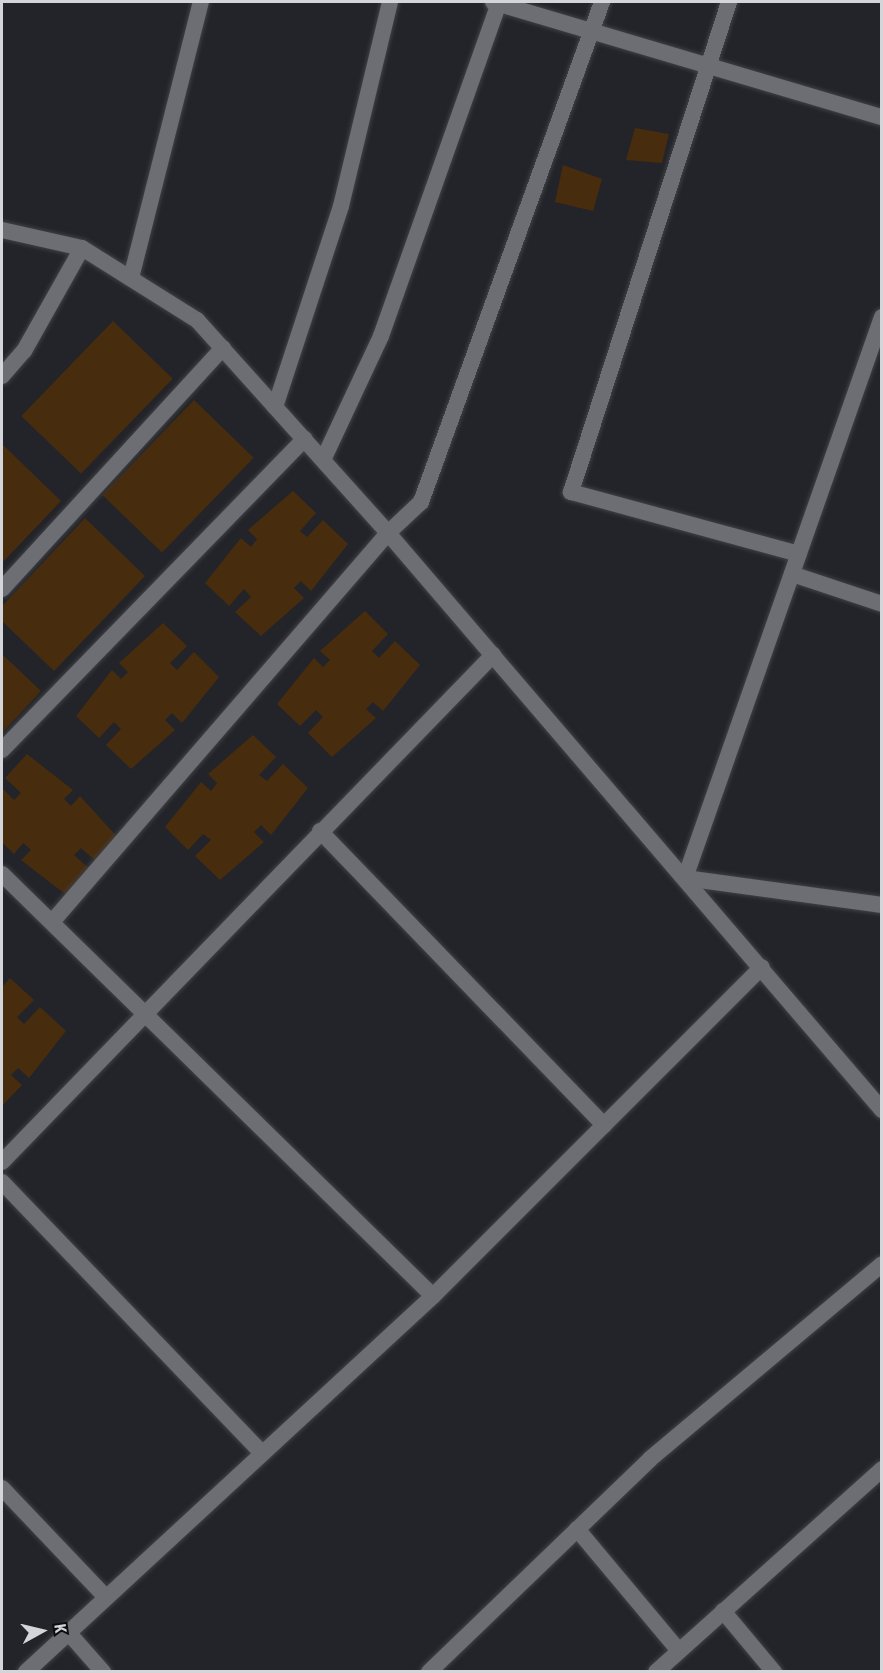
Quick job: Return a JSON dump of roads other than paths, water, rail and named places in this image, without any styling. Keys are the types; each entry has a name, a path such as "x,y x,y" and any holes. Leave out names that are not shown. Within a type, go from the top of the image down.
{"street":[{"path":"130,278 201,2"},
{"path":"275,407 341,206 390,2"},
{"path":"323,460 381,336 497,2 882,117"},
{"path":"52,922 388,533 421,502 602,2"},
{"path":"729,2 570,492 799,554"},
{"path":"2,230 82,248 197,320 388,533 762,967 882,1110"},
{"path":"2,376 24,351 82,248"},
{"path":"685,878 882,317"},
{"path":"2,590 223,348"},
{"path":"2,750 304,439"},
{"path":"792,574 882,604"},
{"path":"2,1162 320,831 493,656"},
{"path":"320,831 604,1125"},
{"path":"2,874 147,1012 434,1296"},
{"path":"685,878 882,905"},
{"path":"26,1671 434,1296 762,967"},
{"path":"2,1182 262,1453"},
{"path":"429,1671 650,1459 882,1264"},
{"path":"656,1671 882,1469"},
{"path":"2,1488 105,1596"},
{"path":"577,1529 679,1651"},
{"path":"723,1611 774,1671"},
{"path":"67,1631 102,1671"}]}
